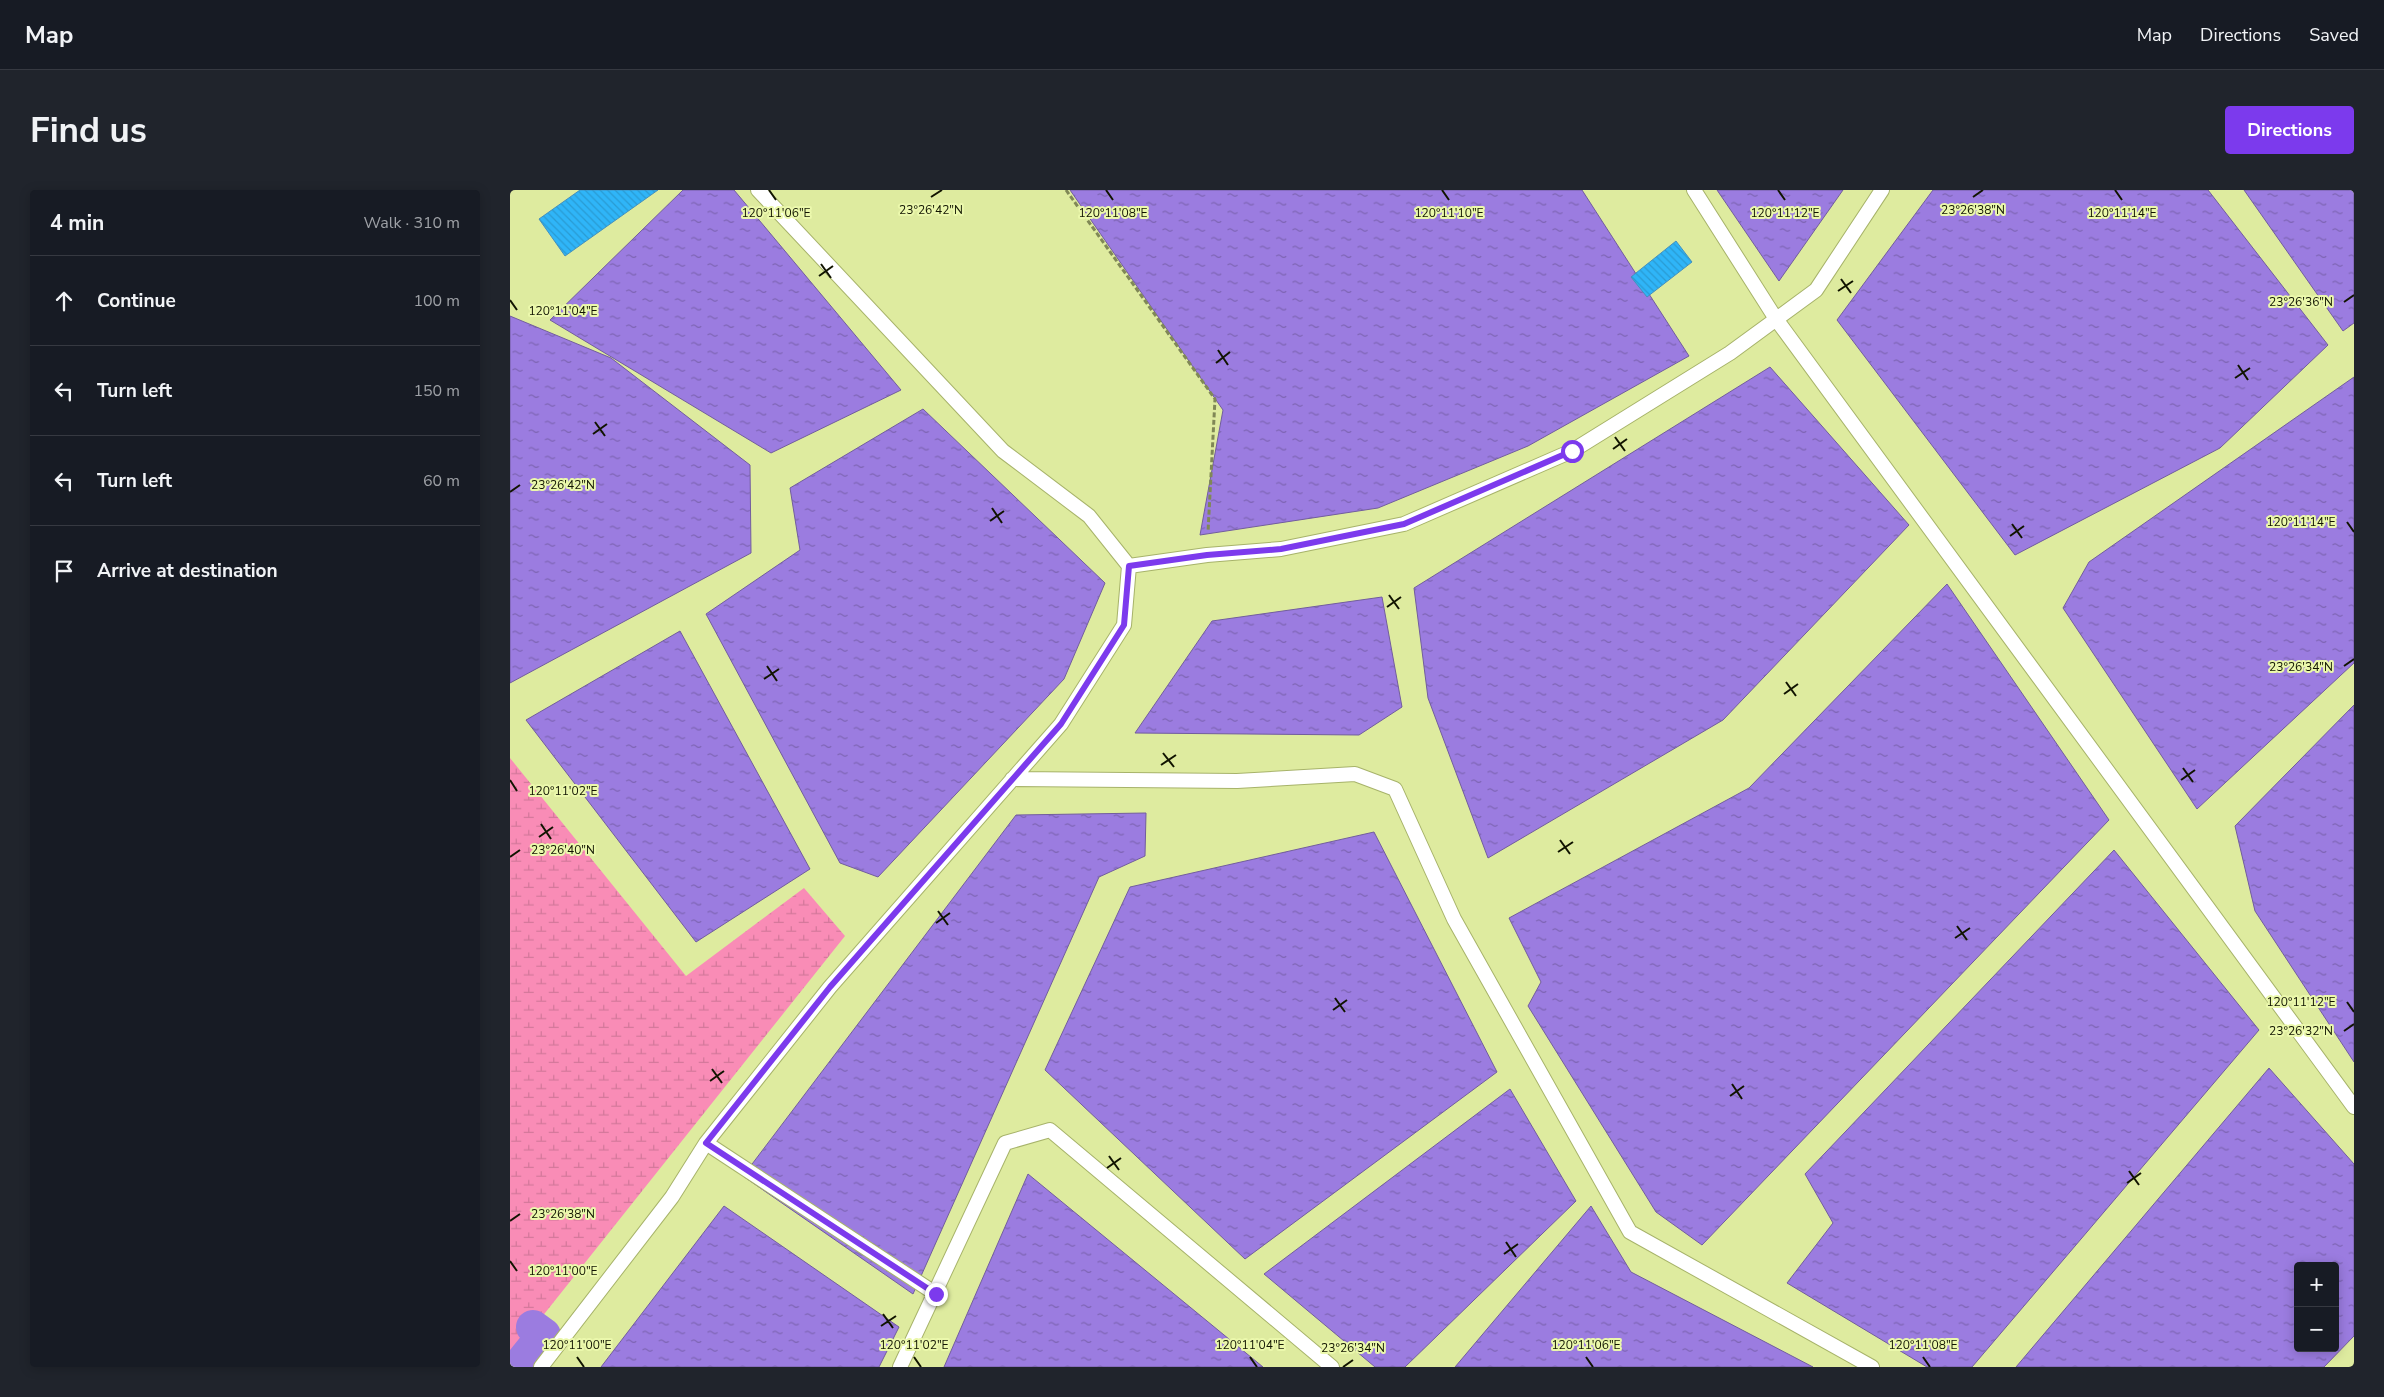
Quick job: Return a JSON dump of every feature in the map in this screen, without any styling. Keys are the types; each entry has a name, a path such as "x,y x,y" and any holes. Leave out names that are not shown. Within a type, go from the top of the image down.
{"lane":[{"path":"542,1367 672,1197 706,1143 830,987 1061,724 1124,625 1129,566 1089,516 1003,451 758,190"},
{"path":"1694,190 1776,319 2354,1107"},
{"path":"1129,566 1207,555 1281,549 1404,524 1572,451 1730,353 1816,290 1882,190"},
{"path":"1012,778 1237,781 1355,774 1395,789 1454,919 1630,1232 1872,1367"},
{"path":"900,1367 1005,1144 1050,1130 1332,1367"},
{"path":"706,1143 936,1294"}],"path":[{"path":"1066,190 1215,399 1207,555"}],"green space":[{"path":"510,758 686,976 804,888 845,936 510,1357"}],"water":[{"path":"683,190 734,190 901,390 771,453 550,320"},
{"path":"1070,190 1582,190 1689,356 1528,446 1378,508 1200,535 1223,410"},
{"path":"1717,190 1843,190 1779,281"},
{"path":"1933,190 2208,190 2328,345 2220,448 2015,555 1837,320"},
{"path":"2244,190 2354,190 2354,323 2343,331"},
{"path":"510,316 611,358 750,465 751,553 510,683"},
{"path":"1770,367 1909,525 1723,720 1488,858 1428,698 1414,588"},
{"path":"2354,377 2354,663 2197,809 2063,608 2089,562"},
{"path":"923,409 1105,583 1064,679 878,877 840,863 706,614 800,550 790,488"},
{"path":"1947,584 2109,820 1702,1245 1656,1212 1528,1006 1541,982 1509,918 1749,788"},
{"path":"1382,597 1402,707 1359,735 1135,733 1212,621"},
{"path":"680,631 810,869 696,942 526,720"},
{"path":"2354,705 2354,1062 2255,911 2235,826"},
{"path":"1146,813 1145,856 1099,877 913,1294 743,1176 1016,815"},
{"path":"1374,832 1497,1072 1245,1259 1045,1070 1130,887"},
{"path":"2114,850 2259,1030 1972,1367 1927,1367 1787,1283 1833,1223 1805,1174"},
{"path":"2269,1068 2354,1164 2354,1336 2339,1352 2339,1262 2294,1262 2294,1352 2339,1352 2324,1367 2016,1367"},
{"path":"1510,1089 1576,1201 1405,1367 1375,1367 1264,1274"},
{"path":"1028,1174 1263,1367 944,1367"},
{"path":"724,1206 899,1327 879,1367 601,1367"},
{"path":"1591,1206 1631,1272 1813,1367 1455,1367"}],"building":[{"path":"580,190 658,190 565,256 539,219"},
{"path":"1676,241 1692,262 1647,297 1631,277"}],"waterway":[{"path":"518,1367 544,1335 533,1327"}],"route":[{"path":"936,1294 706,1143 830,987 1061,724 1124,625 1129,566 1207,555 1281,549 1404,524 1572,451"}]}
